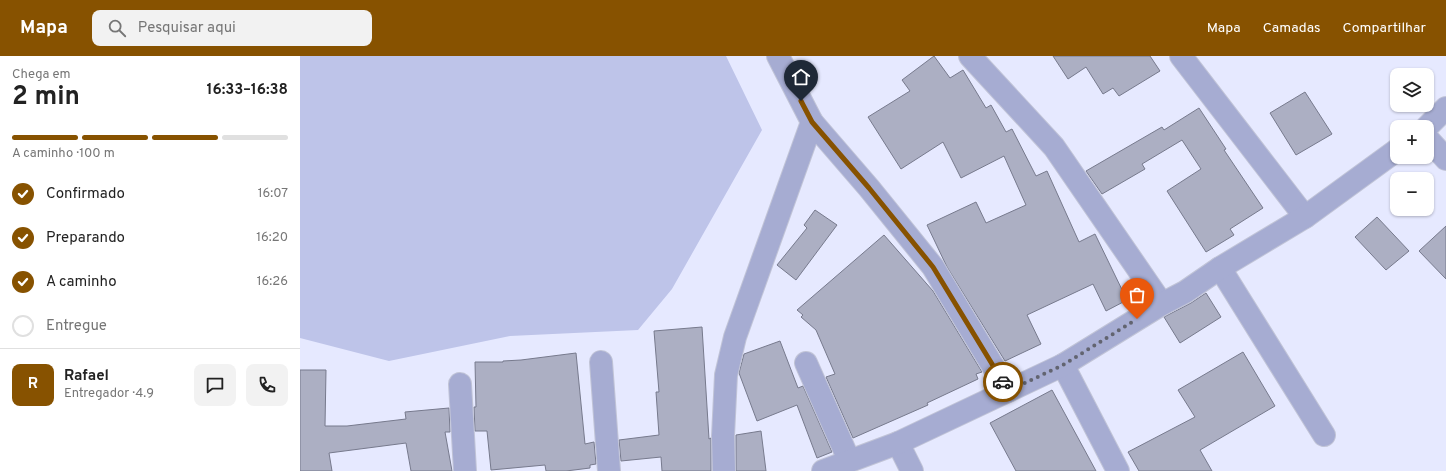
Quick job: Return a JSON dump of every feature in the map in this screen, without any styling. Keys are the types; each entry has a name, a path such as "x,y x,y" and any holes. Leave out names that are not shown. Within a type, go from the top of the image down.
{"street":[{"path":"778,56 812,122 869,188 933,267 1008,391"},
{"path":"970,56 1054,147 1162,304"},
{"path":"1181,56 1305,217"},
{"path":"1434,120 1446,108"},
{"path":"724,471 723,436 726,375 735,337 812,122"},
{"path":"1434,146 1446,159"},
{"path":"823,471 849,460 898,443 1063,365 1162,304 1185,292 1220,268 1305,217 1390,155"},
{"path":"1220,268 1324,435"},
{"path":"601,362 609,471"},
{"path":"806,363 849,460"},
{"path":"1063,365 1118,471"},
{"path":"460,384 465,471"},
{"path":"898,443 912,471"}],"shaded area":[{"path":"300,56 726,56 762,130 672,289 638,330 510,336 389,361 300,338"}],"building":[{"path":"934,56 950,78 963,70 986,108 991,105 1006,132 1012,129 1036,176 1047,171 1079,242 1095,234 1127,300 1106,311 1093,284 1027,315 1041,344 1005,361 947,267 927,225 976,202 986,223 1026,205 1004,156 961,178 943,142 901,169 868,117 910,91 902,80"},
{"path":"1053,56 1150,56 1160,71 1119,96 1113,88 1103,94 1086,67 1068,79"},
{"path":"1305,92 1332,134 1296,155 1270,113"},
{"path":"1199,108 1226,149 1224,150 1263,208 1230,229 1234,235 1206,252 1167,191 1201,169 1182,140 1142,164 1145,169 1102,194 1086,171 1162,127 1164,130"},
{"path":"815,210 837,225 796,280 777,265 807,228 804,225"},
{"path":"1377,217 1409,251 1386,270 1355,237"},
{"path":"1446,226 1446,279 1419,251"},
{"path":"884,235 933,291 982,372 976,374 978,379 927,403 928,405 853,438 826,377 835,374 816,330 801,317 803,315 797,310"},
{"path":"1206,293 1221,317 1180,343 1164,317 1191,303"},
{"path":"702,327 709,439 711,438 711,471 662,471 661,457 621,461 619,440 659,435 656,392 659,392 654,331"},
{"path":"780,341 798,388 803,386 832,452 817,458 797,405 757,421 739,373 744,354"},
{"path":"1243,352 1275,406 1200,450 1212,471 1139,471 1128,452 1195,417 1178,390"},
{"path":"576,353 585,444 594,442 596,464 590,465 590,468 566,471 546,471 545,465 491,470 487,431 475,431 475,362 503,362"},
{"path":"300,370 326,370 325,426 347,426 406,419 405,412 449,408 450,432 445,432 452,471 411,471 406,443 329,453 332,471 300,471"},
{"path":"1052,390 1096,471 1016,471 990,423"},
{"path":"761,431 766,471 736,471 736,435"}],"way so far":[{"path":"1003,382 1008,391 1063,365 1137,319"}],"route":[{"path":"801,101 812,122 869,188 933,267 1003,382"}]}
